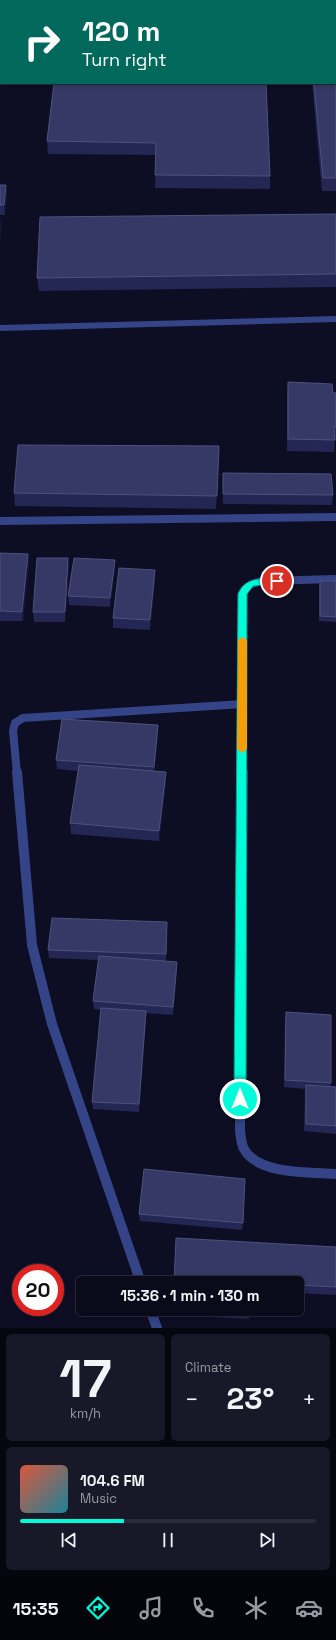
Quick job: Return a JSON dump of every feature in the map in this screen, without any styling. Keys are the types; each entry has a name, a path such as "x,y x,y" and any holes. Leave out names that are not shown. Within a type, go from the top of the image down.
{"lane":[{"path":"0,328 336,319"},
{"path":"0,521 336,517"},
{"path":"336,579 262,581 251,583 245,588 242,594 240,1131 244,1149 254,1159 270,1168 336,1174"},
{"path":"139,1276 52,1024 32,945 14,732 15,723 22,718 35,716 242,704"},
{"path":"153,1316 157,1328"}],"building":[{"path":"54,84 266,84 270,176 155,175 156,143 47,141"},
{"path":"314,84 336,84 336,178 323,178"},
{"path":"0,185 6,185 4,205 0,205"},
{"path":"336,214 336,274 37,278 40,217"},
{"path":"288,382 332,384 333,393 336,393 336,427 334,427 335,440 288,439"},
{"path":"18,445 219,446 217,496 14,493"},
{"path":"223,473 331,474 333,495 223,494"},
{"path":"0,553 28,554 22,612 0,611"},
{"path":"37,558 68,558 65,612 33,612"},
{"path":"74,558 115,560 110,598 68,596"},
{"path":"119,568 155,570 150,620 113,618"},
{"path":"320,581 336,581 336,617 320,616"},
{"path":"62,719 158,725 154,767 56,760"},
{"path":"79,765 166,772 159,831 70,823"},
{"path":"52,918 167,922 166,954 48,950"},
{"path":"99,956 177,962 173,1007 93,1001"},
{"path":"101,1008 146,1011 139,1104 92,1102"},
{"path":"286,1012 331,1015 331,1083 285,1080"},
{"path":"306,1085 336,1087 336,1126 306,1124"},
{"path":"144,1169 245,1179 243,1223 139,1214"},
{"path":"176,1238 336,1247 336,1287 304,1285 304,1276 174,1276"}],"slow traffic":[{"path":"242,640 242,749"}],"route":[{"path":"240,1099 242,594 245,588 251,583 277,581"}]}
